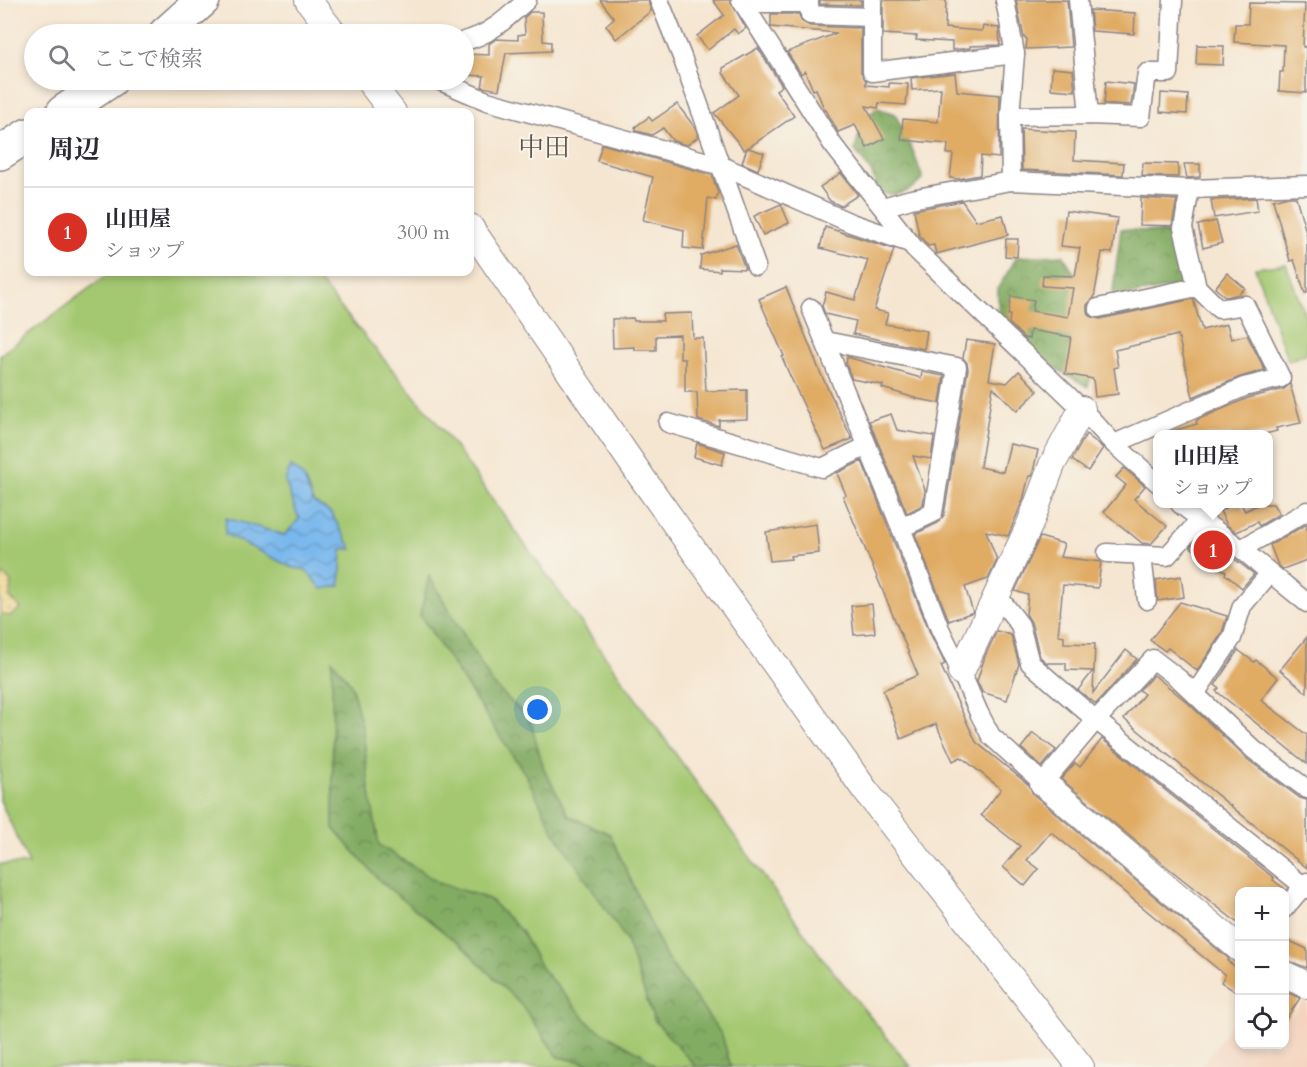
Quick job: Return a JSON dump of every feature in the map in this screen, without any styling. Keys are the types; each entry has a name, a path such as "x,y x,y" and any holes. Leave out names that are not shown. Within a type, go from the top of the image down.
{"highway":[{"path":"176,24 203,0"},
{"path":"69,108 96,90"},
{"path":"0,153 24,138"}],"street":[{"path":"308,0 326,24"},
{"path":"474,39 497,27 527,0"},
{"path":"659,0 722,166 756,266"},
{"path":"1005,0 1015,54 1010,116 1011,181"},
{"path":"1078,0 1089,116"},
{"path":"1010,116 1141,117 1147,73 1169,73 1173,0"},
{"path":"742,1 809,1 810,15 872,9 872,72 1015,54"},
{"path":"742,1 833,145 910,243 1082,409 1114,444 1153,479"},
{"path":"376,90 390,108"},
{"path":"460,90 487,102 722,166 852,223 910,243"},
{"path":"883,207 911,199 1011,181 1190,189 1307,185"},
{"path":"1114,444 1244,387 1281,378 1245,304 1219,309 1197,287 1183,228 1190,189"},
{"path":"474,233 652,491 865,790 1081,1067"},
{"path":"1098,308 1197,287"},
{"path":"811,308 940,629 991,736 1235,946"},
{"path":"825,341 957,367 933,513 901,528"},
{"path":"961,672 1030,524 1052,465 1082,409"},
{"path":"668,423 822,468 867,446"},
{"path":"1186,508 1241,549 1307,603"},
{"path":"1241,549 1307,511"},
{"path":"1107,553 1167,556 1201,519"},
{"path":"1142,555 1146,600"},
{"path":"1195,694 1232,638 1242,606 1270,573"},
{"path":"997,595 1020,625 1030,663 1096,720 1305,886 1289,904"},
{"path":"1043,783 1096,720 1153,659 1195,694 1254,750 1307,789"},
{"path":"1289,976 1307,985"}],"shaded area":[{"path":"1307,998 1307,1067 1201,1067 1232,1023 1235,1025 1235,1049 1289,1049 1289,1018"}],"green space":[{"path":"878,108 895,114 913,151 923,179 903,193 878,193 872,173 855,150 863,118"},
{"path":"1121,229 1180,234 1190,284 1112,298"},
{"path":"1063,255 1106,326 1088,387 1043,361 998,316 998,288 1017,257"},
{"path":"1286,264 1307,321 1307,353 1288,361 1255,268"},
{"path":"106,276 314,276 442,429 823,959 911,1067 0,1067 0,864 29,864 0,800 0,355"},
{"path":"429,576 492,683 530,720 544,769 569,816 610,834 666,957 722,1035 731,1067 696,1067 654,1020 625,938 553,830 527,777 420,615"},
{"path":"332,660 351,684 363,730 369,787 379,845 439,883 489,899 521,931 542,969 592,1026 642,1054 656,1067 605,1067 558,1057 522,1006 466,950 381,882 333,828"}],"sand":[{"path":"0,576 5,576 11,582 10,598 21,608 10,616 0,614"}],"water":[{"path":"291,466 304,478 313,502 331,513 352,549 342,549 340,586 322,589 305,569 293,568 225,534 226,518 285,535 299,519 285,481"}],"building":[{"path":"600,0 648,0 651,11 616,39 606,25 614,18"},
{"path":"713,0 730,0 746,28 738,34 734,29 708,50 697,36 724,15"},
{"path":"820,0 861,0 861,5 820,4"},
{"path":"883,0 946,0 945,28 982,31 983,26 999,28 1000,45 970,46 970,48 952,50 952,42 916,40 917,36 883,34"},
{"path":"1016,0 1067,0 1071,47 1026,49 1027,39 1024,38"},
{"path":"1249,3 1305,4 1303,47 1306,47 1306,93 1279,91 1280,72 1283,72 1284,45 1234,42 1235,24 1248,24"},
{"path":"1090,10 1135,13 1134,34 1092,31"},
{"path":"530,12 542,12 543,41 551,42 551,51 506,53 499,90 482,87 484,76 474,76 474,54 489,55 489,44 496,39 518,40 518,35 525,34 524,18"},
{"path":"771,14 799,14 801,21 810,26 861,28 861,72 866,85 889,87 889,83 908,84 906,105 879,103 878,108 866,106 884,139 867,148 855,125 838,132 825,111 816,89 813,90 805,71 801,74 787,52 837,33 771,27"},
{"path":"1197,45 1224,46 1223,65 1196,64"},
{"path":"758,48 782,86 776,90 794,116 748,148 764,153 758,170 742,163 747,148 744,150 714,113 739,95 723,73 723,68"},
{"path":"1052,68 1073,70 1075,91 1051,89"},
{"path":"955,73 957,91 1000,95 999,158 981,156 980,175 958,179 950,178 953,154 947,154 948,144 901,140 903,119 938,122 941,88 912,90 911,78"},
{"path":"1106,81 1134,84 1131,105 1104,104"},
{"path":"1161,93 1188,95 1187,114 1160,112"},
{"path":"677,104 696,129 698,137 687,145 673,141 663,128 652,135 637,131 635,127 649,117 652,121"},
{"path":"1021,129 1075,132 1074,160 1124,163 1123,175 1022,170"},
{"path":"602,144 712,175 718,193 716,200 708,198 703,250 683,248 684,230 643,220 653,177 597,161"},
{"path":"1143,163 1178,164 1178,177 1142,176"},
{"path":"1184,164 1200,164 1200,177 1187,178"},
{"path":"841,173 858,195 841,206 830,201 820,187"},
{"path":"1296,197 1307,236 1307,293 1305,293 1294,260 1290,261 1273,200"},
{"path":"1141,198 1177,200 1172,226 1140,225"},
{"path":"1256,198 1258,211 1214,218 1211,200"},
{"path":"962,201 976,221 1003,215 1008,235 936,254 934,245 928,246 919,235 914,210"},
{"path":"781,204 789,223 763,235 754,216"},
{"path":"1066,211 1117,218 1112,253 1102,252 1094,298 1087,305 1090,316 1100,319 1193,299 1202,330 1227,324 1231,339 1247,335 1265,370 1240,377 1193,397 1178,335 1115,350 1118,367 1114,368 1118,394 1095,397 1093,379 1065,374 1071,337 1030,330 1029,339 1024,338 1009,323 1010,315 1008,315 1011,296 1034,300 1032,311 1068,317 1073,288 1042,286 1043,275 1075,276 1080,248 1061,246"},
{"path":"1216,221 1222,243 1203,248 1198,225"},
{"path":"825,227 894,249 874,310 888,313 885,324 927,331 924,349 853,334 856,321 825,314 822,306 826,292 855,300 868,260 820,248"},
{"path":"1006,239 1018,239 1017,257 1005,256"},
{"path":"736,244 745,269 720,268 720,271 700,269 701,255"},
{"path":"1227,273 1245,288 1239,294 1226,297 1215,288"},
{"path":"786,287 820,372 852,439 825,450 790,376 782,357 784,356 759,299"},
{"path":"692,313 693,338 703,338 706,391 747,390 747,419 719,420 719,426 698,420 697,392 685,392 685,359 680,359 680,335 656,336 656,350 635,350 635,347 613,348 612,319 633,318 634,321 663,321 662,314"},
{"path":"966,340 995,344 989,380 1007,383 1019,371 1038,391 1017,411 993,387 980,467 1003,472 1010,444 1038,450 1032,476 1029,476 1023,500 1008,536 986,531 997,560 988,579 965,587 973,612 949,621 915,534 938,523 944,515 968,369 963,358"},
{"path":"847,357 921,378 922,372 944,376 940,403 882,388 883,385 852,379 846,364"},
{"path":"1290,384 1301,423 1276,428 1277,431 1273,432 1273,430 1176,430 1197,424 1196,421 1199,419 1248,398 1284,389"},
{"path":"891,414 897,430 934,436 931,459 913,456 925,490 923,505 907,513 869,421"},
{"path":"1086,434 1103,448 1088,471 1072,460"},
{"path":"697,443 725,452 722,465 694,457"},
{"path":"862,461 930,633 945,664 941,666 976,742 1029,785 1033,794 1229,959 1227,961 1235,966 1235,991 1221,982 1225,975 1051,832 1027,860 1039,869 1025,886 1003,867 1020,846 981,815 1001,789 961,757 953,761 936,724 901,739 883,690 918,675 843,496 846,495 837,473"},
{"path":"1124,468 1145,486 1134,499 1167,526 1151,544 1142,543 1104,512 1126,485 1116,477"},
{"path":"1273,504 1279,514 1259,526 1257,522 1237,532 1227,525 1220,511 1226,508 1243,508 1245,511 1251,508 1273,508"},
{"path":"816,524 819,553 770,561 766,532"},
{"path":"1307,524 1307,560 1283,569 1278,565 1270,545"},
{"path":"1202,534 1254,574 1242,588 1225,574 1226,572 1190,547"},
{"path":"1040,537 1064,544 1060,557 1101,562 1098,588 1063,585 1058,635 1064,636 1064,643 1095,644 1093,693 1126,650 1137,659 1096,704 1078,690 1093,671 1066,670 1066,663 1047,663 1040,657 1031,622 1026,614 1028,595 1015,591"},
{"path":"1181,576 1184,597 1158,601 1156,580"},
{"path":"1180,602 1227,616 1222,633 1197,671 1168,648 1165,651 1150,640"},
{"path":"872,604 875,633 854,635 851,606"},
{"path":"997,631 1011,635 1019,664 1007,700 982,692 977,681 985,656"},
{"path":"1307,637 1307,693 1280,670"},
{"path":"1238,650 1254,662 1256,660 1278,678 1261,700 1307,735 1307,764 1216,691 1219,688 1215,685"},
{"path":"1154,675 1187,702 1247,759 1300,798 1307,800 1307,868 1124,719 1144,694 1139,690"},
{"path":"1033,733 1056,750 1042,767 1021,748"},
{"path":"1102,739 1274,878 1273,880 1282,887 1235,887 1235,921 1061,779 1075,763 1080,767"},
{"path":"1290,941 1307,949 1307,968 1289,961"},
{"path":"1289,993 1300,998 1289,1014"}],"place":[{"name":"山田屋","path":"1213,550"}],"district":[{"name":"中田","path":"544,147"}]}
